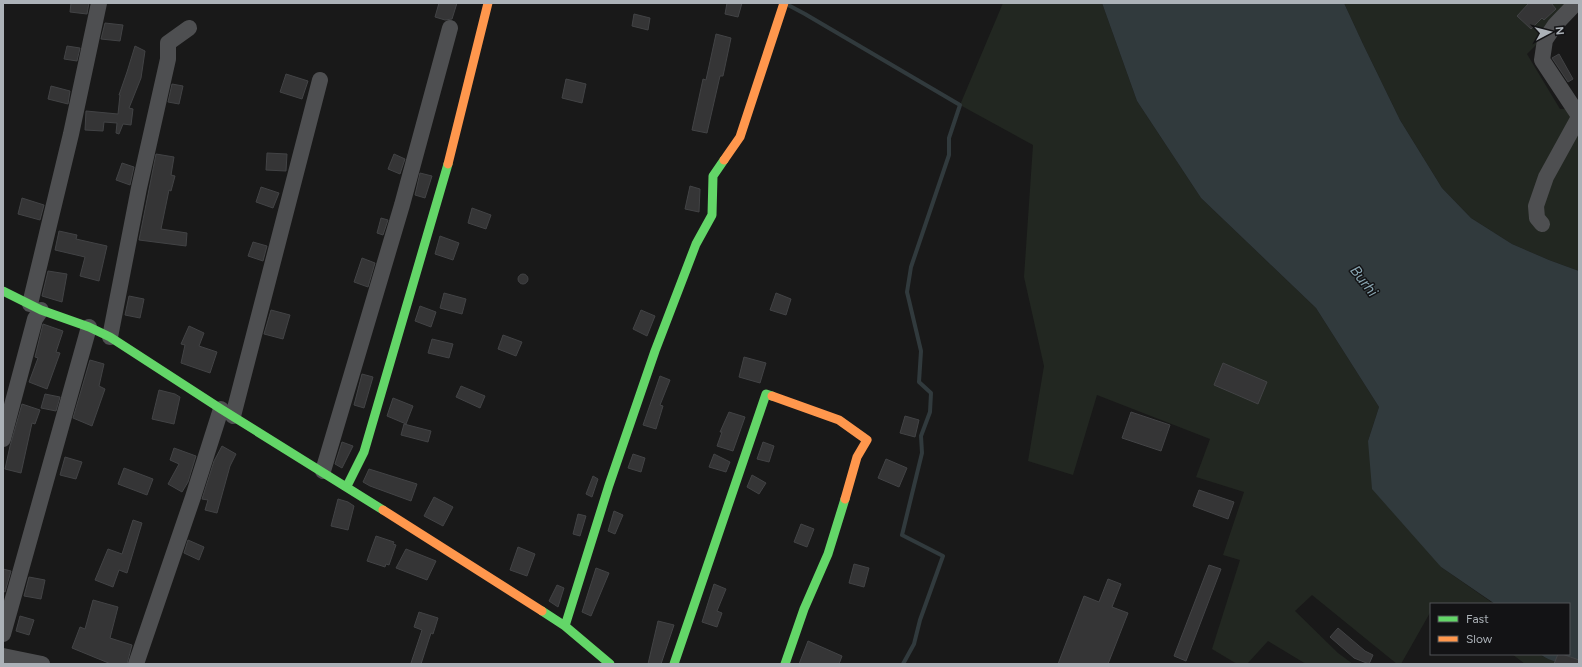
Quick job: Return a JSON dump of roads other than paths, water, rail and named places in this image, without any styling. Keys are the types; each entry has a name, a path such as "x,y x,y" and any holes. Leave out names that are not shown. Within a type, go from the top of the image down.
{"street":[{"path":"3,439 35,319 35,307 99,3"},
{"path":"347,486 364,452 369,437 447,168 488,3"},
{"path":"1542,224 1537,218 1536,206 1546,177 1579,116 1542,60 1545,40 1555,24 1576,3"},
{"path":"565,626 609,485 655,351 696,244 712,215 713,176 740,137 784,4"},
{"path":"110,337 139,188 168,59 168,43 189,28"},
{"path":"323,471 402,205 450,28"},
{"path":"136,664 190,504 227,412 320,80"},
{"path":"3,291 35,307 110,337 227,412 347,486 565,626 610,664"},
{"path":"3,634 89,328"},
{"path":"674,664 766,394 839,420 867,440 857,457 828,554 804,609 785,664"},
{"path":"3,656 42,664"}],"water":[{"name":"Burhi","path":"1102,3 1344,3 1400,120 1442,188 1471,218 1512,244 1579,271 1579,664 1558,662 1541,655 1570,655 1570,603 1494,603 1441,567 1372,489 1368,441 1379,407 1316,308 1201,198 1137,101"}],"waterway":[{"path":"790,6 960,105 949,138 949,155 911,267 907,292 921,351 919,382 931,393 930,412 921,436 922,453 902,535 943,556 920,620 914,644 903,664"}]}
